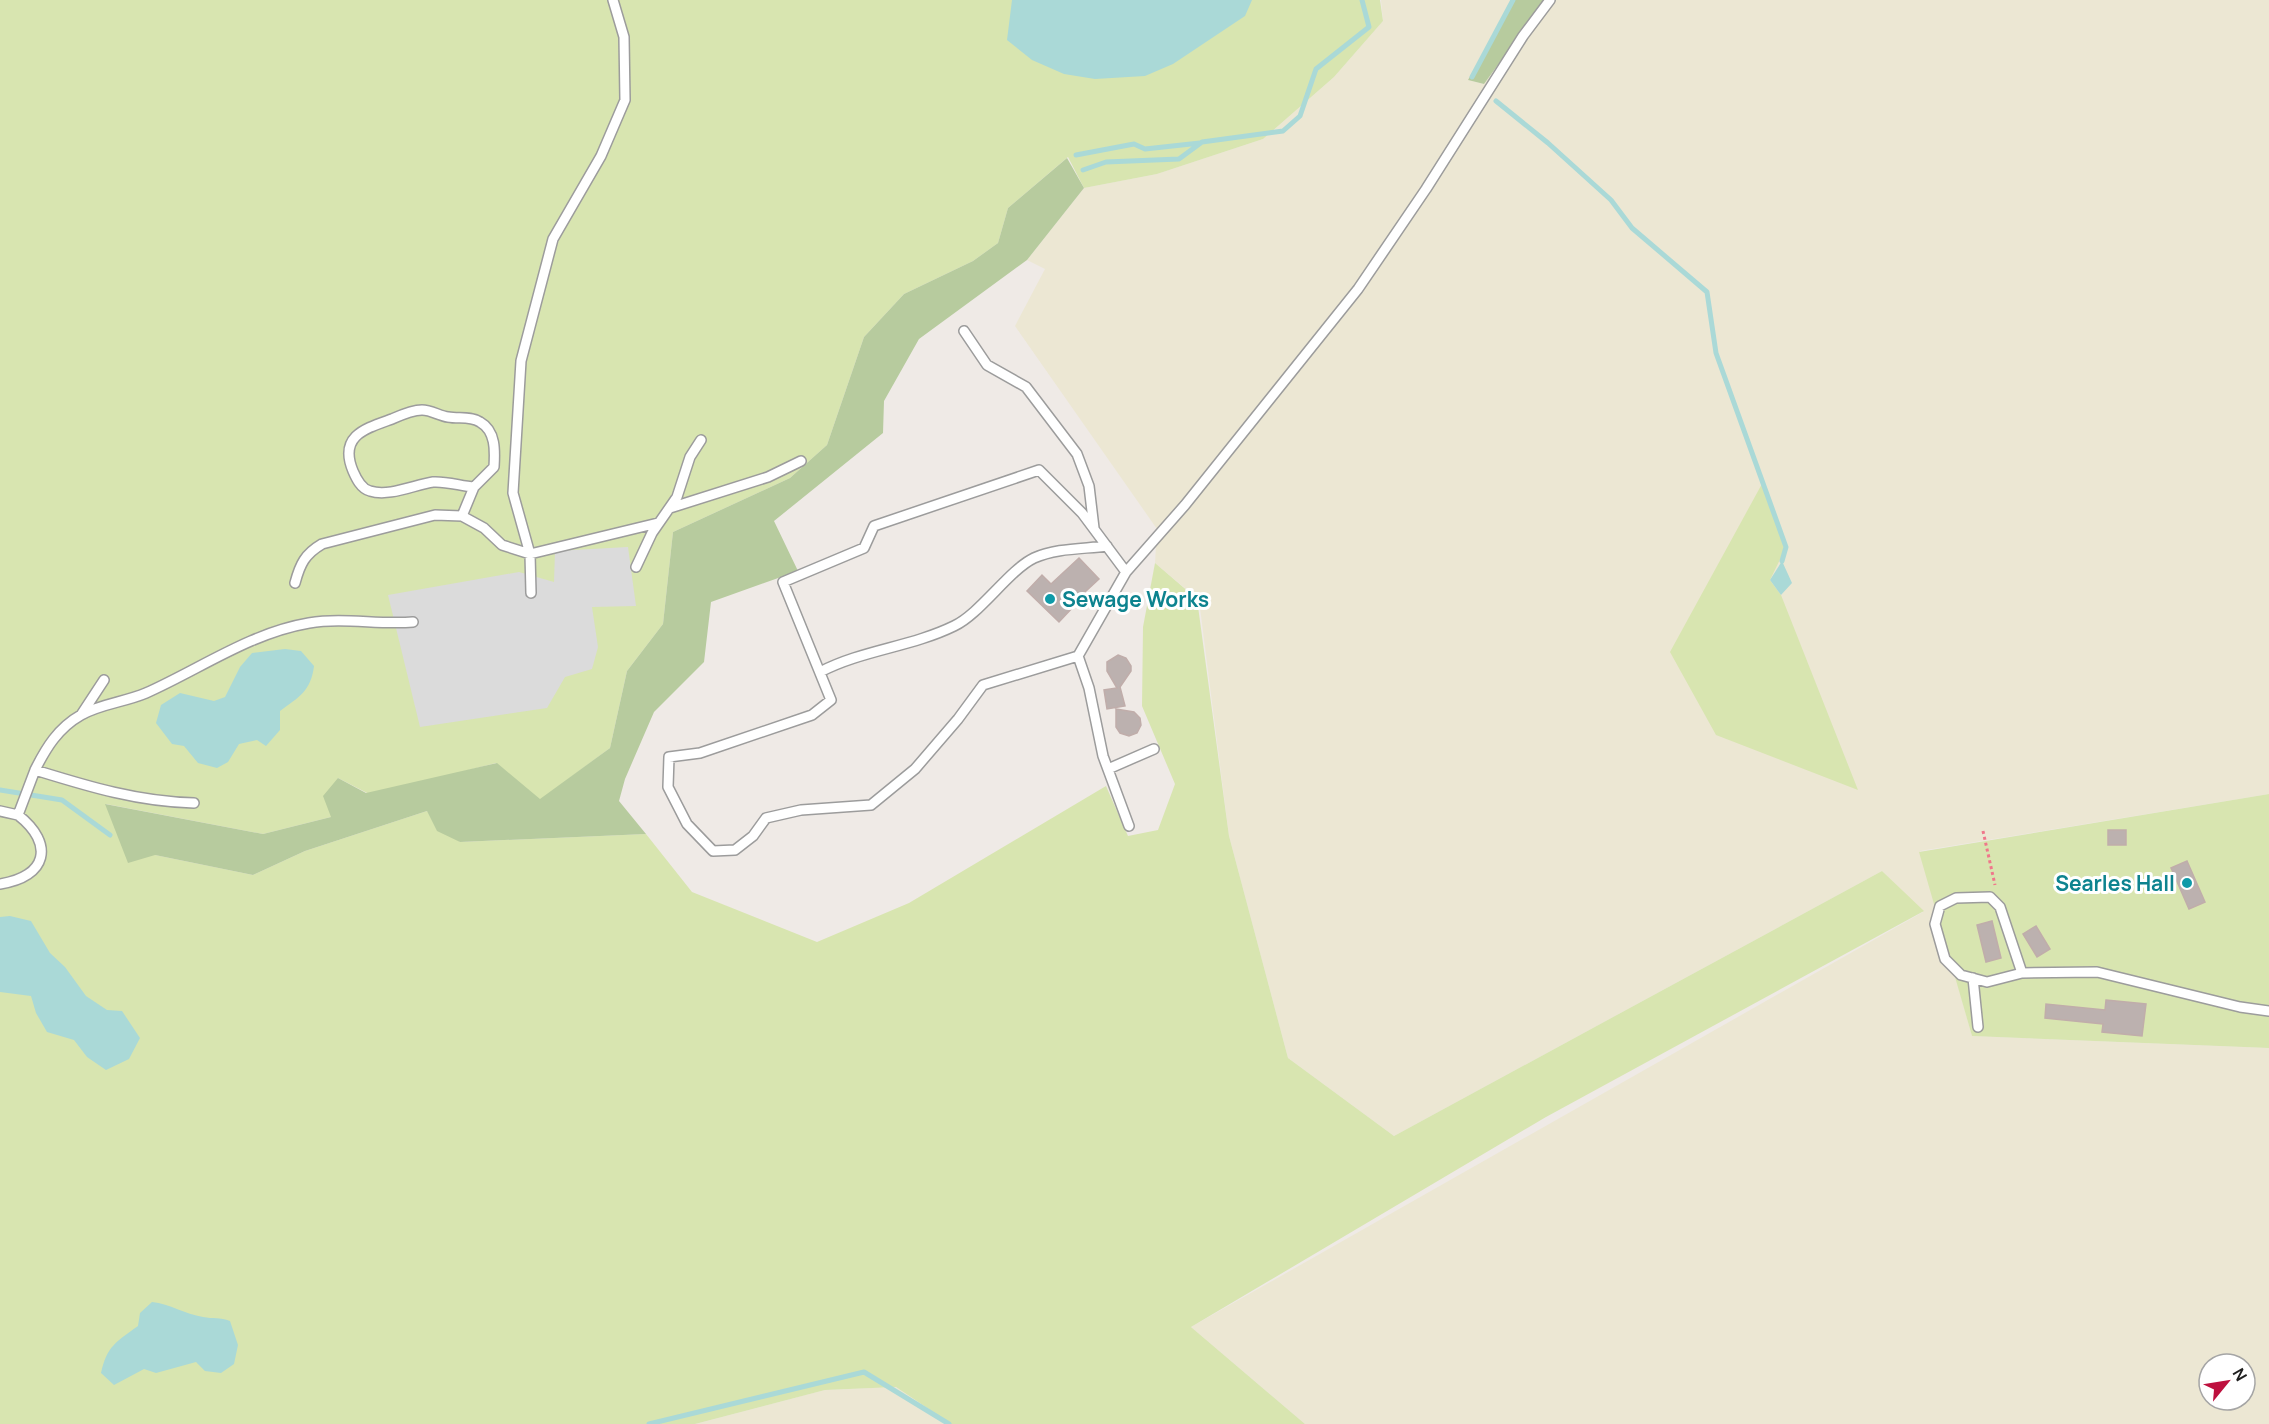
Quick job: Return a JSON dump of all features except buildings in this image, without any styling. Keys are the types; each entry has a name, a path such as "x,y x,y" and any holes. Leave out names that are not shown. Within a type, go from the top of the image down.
{"lane":[{"path":"531,593 530,554 513,493 521,361 553,239 601,156 625,100 624,37 612,0"},
{"path":"1126,572 1082,513 1039,470 874,526 864,548 783,582 831,700 812,715 700,753 669,757 668,787 687,824 713,851 735,850 753,836 766,818 801,810 871,805 915,769 958,719 983,685 1078,656 1126,572 1193,496 1358,290 1426,189 1523,36 1550,0"},
{"path":"964,331 987,365 1026,387 1077,454 1089,486 1094,529"},
{"path":"462,516 474,488 494,467 496,450 491,434 480,422 465,417 449,418 423,409 367,426 357,433 350,449 350,465 357,481 369,491 390,492 436,482 474,488"},
{"path":"636,567 658,523 677,497 694,447 701,440"},
{"path":"670,508 768,477 801,461"},
{"path":"295,583 299,566 307,553 322,544 435,515 462,516 484,528 502,545 530,554 658,523"},
{"path":"820,672 846,658 884,650 956,626 1034,558 1067,550 1107,546"},
{"path":"20,812 35,770 46,748 58,732 81,715 143,694 259,636 310,622 359,620 390,624 413,622"},
{"path":"1078,656 1089,688 1108,769 1129,826"},
{"path":"81,715 104,680"},
{"path":"1108,769 1154,749"},
{"path":"35,770 110,793 166,803 194,803"},
{"path":"0,811 20,812 34,828 42,842 41,859 32,873 19,881 0,884"},
{"path":"2022,973 2001,908 1990,897 1956,898 1940,906 1935,924 1945,959 1961,975 1987,982 2022,973 2097,972 2241,1008 2269,1011"},
{"path":"1973,978 1978,1027"}],"path":[{"path":"1983,831 2001,908"}],"shaded area":[{"path":"1381,0 1511,0 1468,80 1484,84 1545,0 2269,0 2269,794 1920,851 1972,1036 2269,1048 2269,1424 1305,1424 1191,1327 1923,912 1882,871 1394,1136 1288,1058 1229,836 1199,600 1155,563 1157,529 1015,326 1045,269 1027,260 1084,188 1157,174 1263,139 1334,77 1383,21"},
{"path":"628,547 636,606 592,607 598,647 592,669 565,677 547,708 420,727 388,595 519,572 554,582 555,551"},
{"path":"896,1387 951,1424 695,1424 825,1390"}],"green space":[{"path":"0,0 1380,0 1383,21 1334,77 1263,139 1157,174 1084,188 1068,157 1008,208 998,243 973,261 904,294 864,337 827,445 790,478 673,532 663,624 627,671 610,748 540,800 496,763 371,795 338,778 331,817 263,834 106,804 119,835 155,855 253,875 305,851 427,811 460,842 646,834 692,892 817,942 909,903 1106,786 1128,836 1158,830 1175,784 1142,706 1143,627 1155,563 1197,599 1229,836 1288,1058 1394,1136 1882,871 1924,911 1546,1117 1191,1327 1305,1424 951,1424 896,1387 825,1390 695,1424 0,1424"},
{"path":"1513,0 1545,0 1484,84 1468,80"},
{"path":"1067,158 1084,188 1027,260 919,339 884,401 883,433 774,521 798,571 711,602 704,662 654,712 625,779 619,801 646,834 460,842 437,831 427,811 305,851 253,875 155,855 128,863 105,804 263,834 331,817 323,796 338,778 366,793 497,763 540,799 610,748 627,671 663,624 673,532 790,478 827,445 864,337 904,294 973,261 998,243 1008,208"},
{"path":"1763,482 1786,547 1770,580 1781,595 1858,790 1716,735 1670,652"},
{"path":"2269,794 2269,1048 1972,1036 1919,852"}],"water":[{"path":"1012,0 1252,0 1245,16 1173,64 1145,76 1095,79 1064,74 1032,60 1007,40"},
{"path":"1782,561 1792,583 1781,595 1770,580"},
{"path":"285,649 301,651 314,666 307,688 280,711 280,730 266,746 257,740 239,744 228,762 217,768 198,763 184,746 172,744 156,723 161,705 180,693 214,701 225,697 240,667 252,653"},
{"path":"10,916 31,921 50,953 65,967 86,996 107,1010 122,1011 140,1038 129,1059 106,1070 87,1057 74,1040 47,1032 36,1013 31,996 0,992 0,917"},
{"path":"152,1302 196,1316 230,1321 238,1345 234,1364 221,1373 205,1371 196,1362 156,1373 144,1369 114,1385 101,1373 106,1357 113,1345 138,1326 140,1313"}],"waterway":[{"path":"1083,170 1106,162 1179,159 1202,142 1283,131 1300,116 1316,69 1369,27 1362,0"},
{"path":"1472,77 1513,0"},
{"path":"1496,101 1548,143 1611,200 1632,228 1707,292 1716,353 1786,547 1782,561"},
{"path":"1076,155 1134,144 1145,149 1200,143"},
{"path":"0,790 62,800 110,835"},
{"path":"649,1424 864,1372 949,1424"}],"place":[{"name":"Sewage Works","path":"1050,599"},
{"name":"Searles Hall","path":"2187,883"}]}
